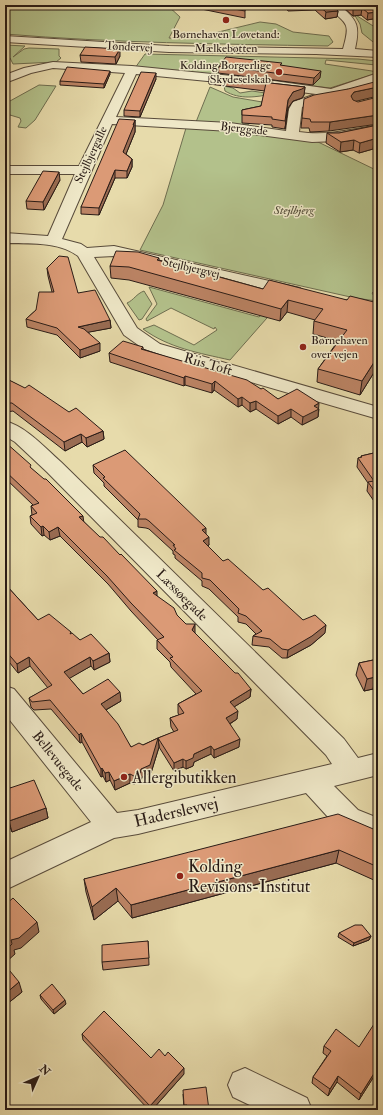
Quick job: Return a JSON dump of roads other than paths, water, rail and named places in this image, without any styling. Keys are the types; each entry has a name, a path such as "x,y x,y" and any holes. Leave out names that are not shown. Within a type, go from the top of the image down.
{"street":[{"path":"333,5 351,20 353,31 348,53"},
{"name":"Tøndervej","path":"5,39 169,50 378,54"},
{"name":"Tøndervej","path":"348,53 378,58"},
{"path":"5,79 28,70 53,65 132,70 247,82"},
{"name":"Stejlbjergalle","path":"53,241 84,170 132,70"},
{"path":"292,135 295,109 297,105 378,77"},
{"path":"261,83 331,93"},
{"name":"Bjerggade","path":"108,120 230,127 312,138 328,138 378,129"},
{"path":"5,170 84,170"},
{"name":"Stejlbjergvej","path":"5,238 53,241 76,247 84,253 114,251 307,293"},
{"name":"Riis Toft","path":"84,253 130,331 154,348 378,413"},
{"name":"Læssøegade","path":"5,427 22,438 54,467 335,747 352,771"},
{"name":"Bellevuegade","path":"5,696 111,826"},
{"name":"Haderslevvej","path":"5,877 111,826 138,822 378,764"},
{"path":"311,780 348,819 378,831"},
{"path":"245,1085 295,1110"}],"place":[{"name":"Børnehaven Løvetand: Mælkebøtten","path":"226,20"},
{"name":"Kolding Borgerlige Skydeselskab","path":"279,72"},
{"name":"Børnehaven over vejen","path":"303,347"},
{"name":"Allergibutikken","path":"124,777"},
{"name":"Kolding Revisions-Institut","path":"180,876"}],"park label":[{"name":"Stejlbjerg","path":"294,210"}]}
